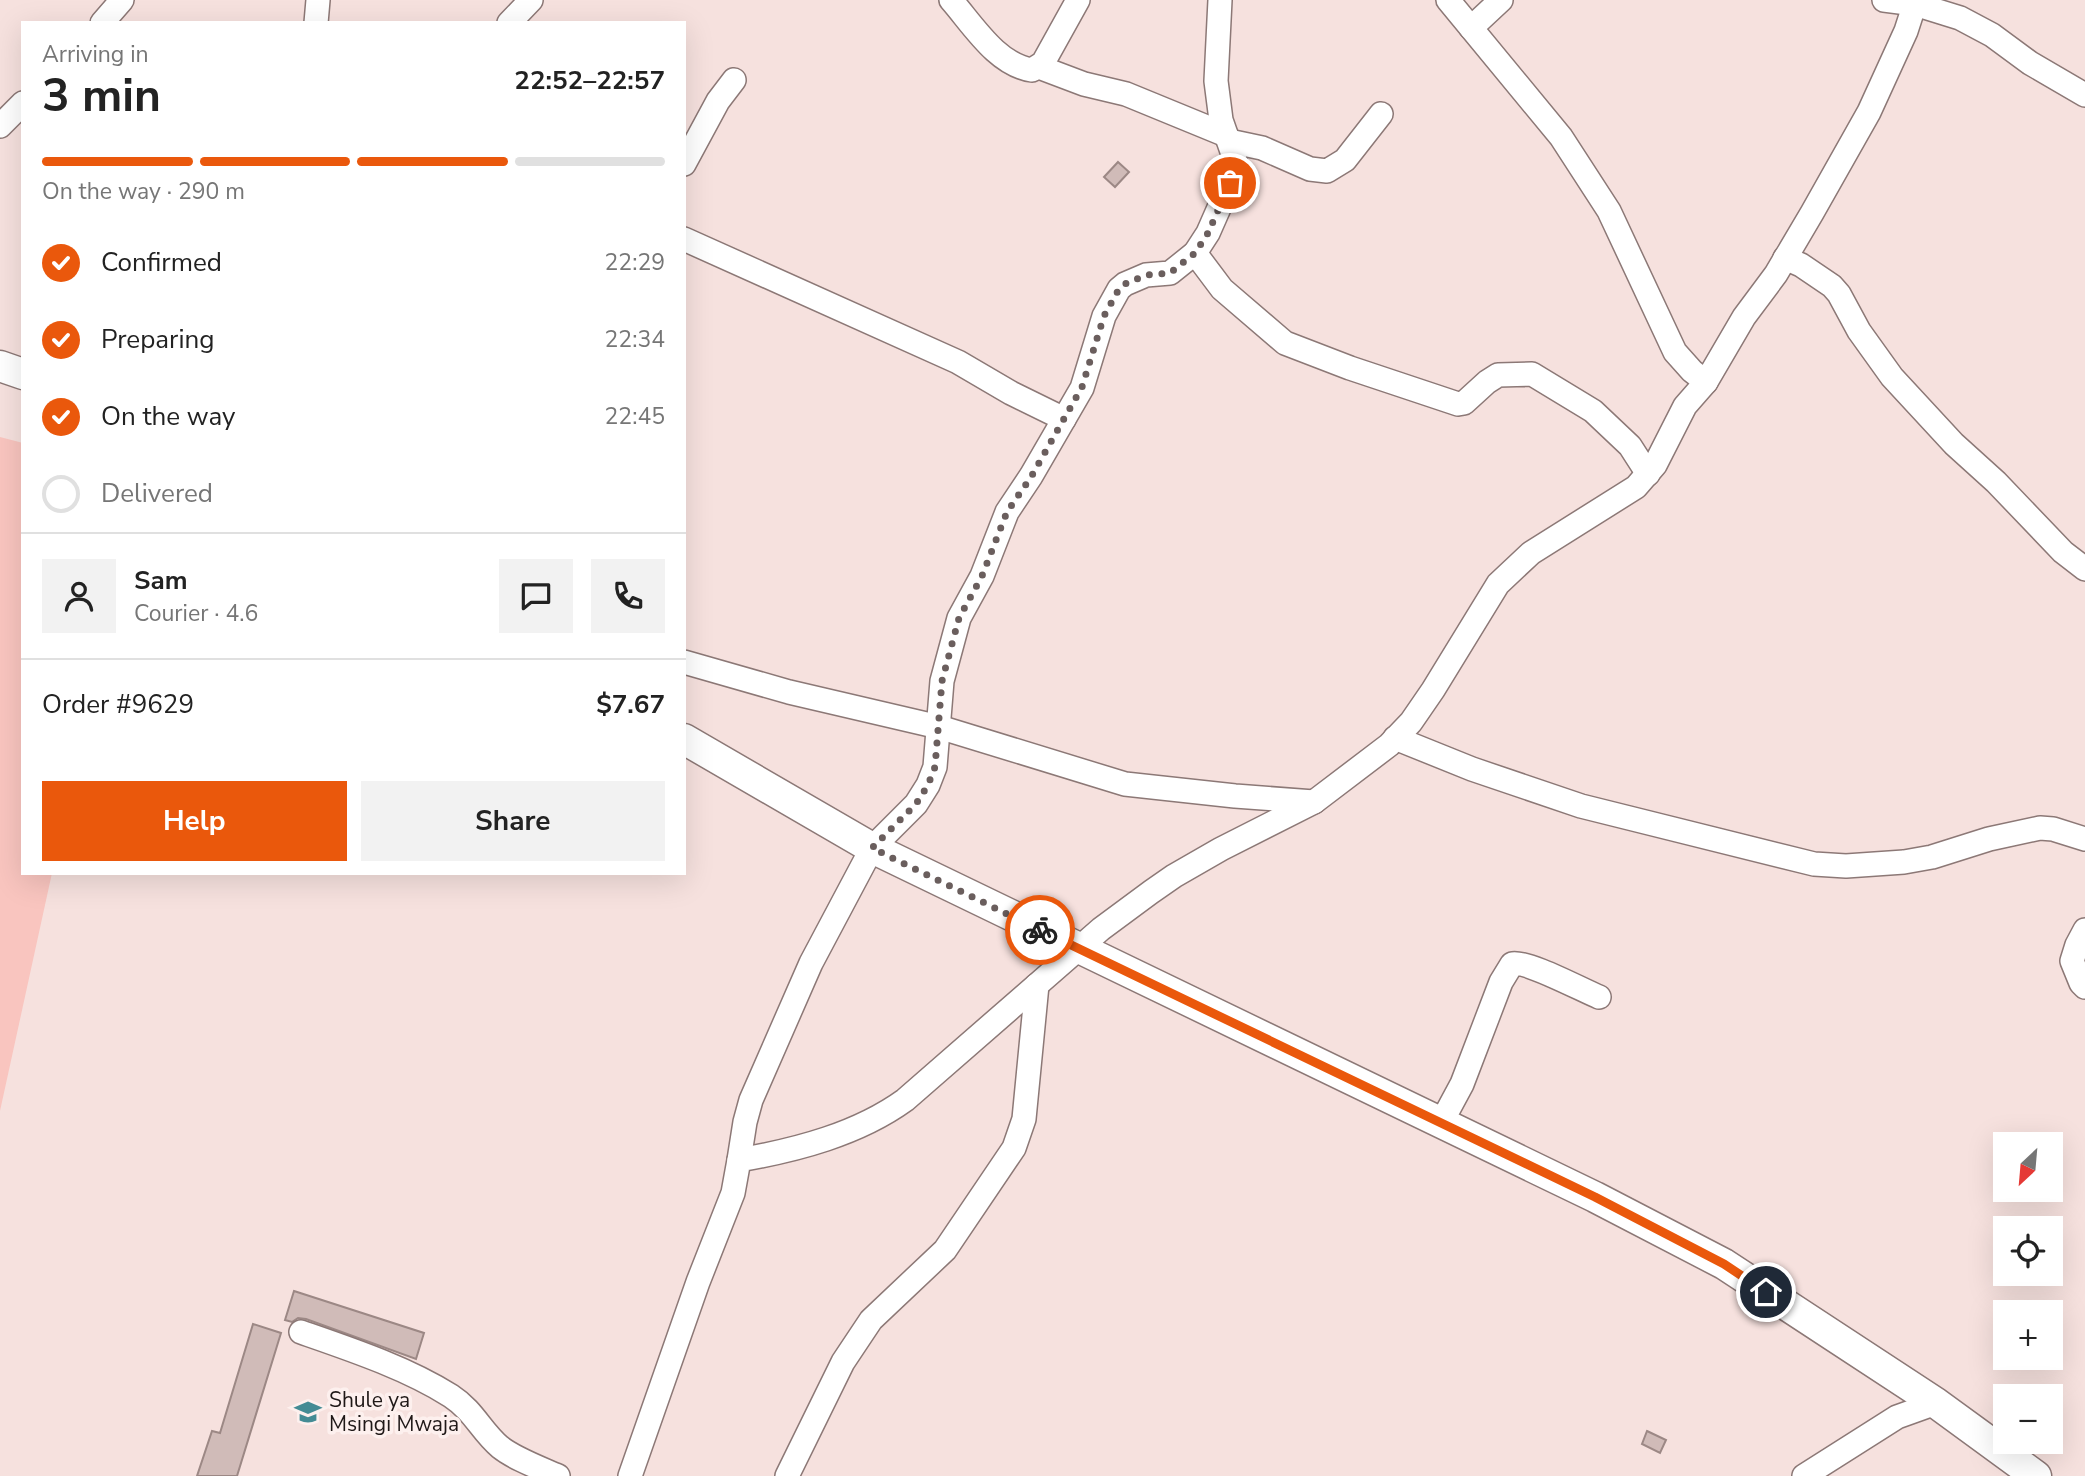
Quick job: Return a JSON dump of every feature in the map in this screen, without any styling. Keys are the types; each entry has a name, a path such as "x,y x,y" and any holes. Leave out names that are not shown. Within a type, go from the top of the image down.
{"main road":[{"path":"0,366 21,373"},
{"path":"686,740 872,848 1595,1197 1724,1264 1936,1403 2036,1476"}],"street":[{"path":"109,21 122,0"},
{"path":"316,21 318,0"},
{"path":"951,0 986,40 1010,62 1027,69 1039,67 1084,84 1126,94 1227,138 1262,148 1310,169 1327,171 1345,160 1381,114"},
{"path":"1039,67 1078,0"},
{"path":"630,1476 698,1282 733,1193 745,1122 759,1078 811,962 872,848 916,804 928,785 935,767 942,681 959,618 982,576 1007,512 1031,477 1082,387 1100,328 1119,289 1134,278 1170,273 1195,253 1208,233 1234,172 1235,160 1221,120 1216,81 1220,0"},
{"path":"1448,0 1561,137 1609,211 1675,352 1692,372 1706,382"},
{"path":"1471,28 1501,0"},
{"path":"1884,0 1916,2 1979,27 2039,68 2085,95"},
{"path":"739,1160 824,1139 860,1127 884,1115 905,1100 1101,929 1174,876 1314,802 1362,767 1395,738 1411,722 1498,584 1531,553 1636,487 1655,465 1685,406 1706,382 1744,317 1785,258 1869,112 1906,31 1916,2"},
{"path":"686,160 718,101 734,80"},
{"path":"0,125 21,105"},
{"path":"686,240 958,362 1011,393 1064,419"},
{"path":"1195,253 1222,289 1289,345 1458,404 1498,376 1532,374 1593,411 1630,446 1648,474"},
{"path":"1785,258 1801,265 1832,286 1858,331 1892,377 1954,444 1996,482 2063,552 2085,569"},
{"path":"686,663 789,692 939,727 1142,787 1314,802"},
{"path":"1395,738 1472,769 1581,806 1814,864 1857,866 1904,862 2040,828 2053,829 2085,839"},
{"path":"2085,930 2072,961 2085,987"},
{"path":"1441,1124 1462,1084 1501,982 1512,964 1522,963 1538,969 1599,998"},
{"path":"788,1476 843,1362 870,1320 945,1250 1014,1149 1024,1119 1037,985"},
{"path":"301,1332 426,1382 472,1413 501,1447 558,1476"},
{"path":"1804,1476 1897,1417 1936,1403"}],"shaded area":[{"path":"0,437 21,442 21,875 52,875 0,1111"}],"building":[{"path":"1118,162 1129,172 1115,187 1104,177"},
{"path":"294,1291 424,1333 416,1359 306,1319 298,1318 292,1322 285,1320"},
{"path":"253,1324 281,1333 237,1476 197,1476 212,1431 220,1433"},
{"path":"1647,1431 1666,1440 1660,1453 1642,1444"}],"way so far":[{"path":"1040,930 872,848 909,812 928,785 935,767 942,681 959,618 982,576 1007,512 1031,477 1082,387 1104,316 1119,289 1125,284 1146,275 1170,273 1195,253 1208,233 1230,183"}],"place":[{"name":"Shule ya Msingi Mwaja","path":"308,1412"}],"route":[{"path":"1040,930 1595,1197 1724,1264 1766,1292"}]}
